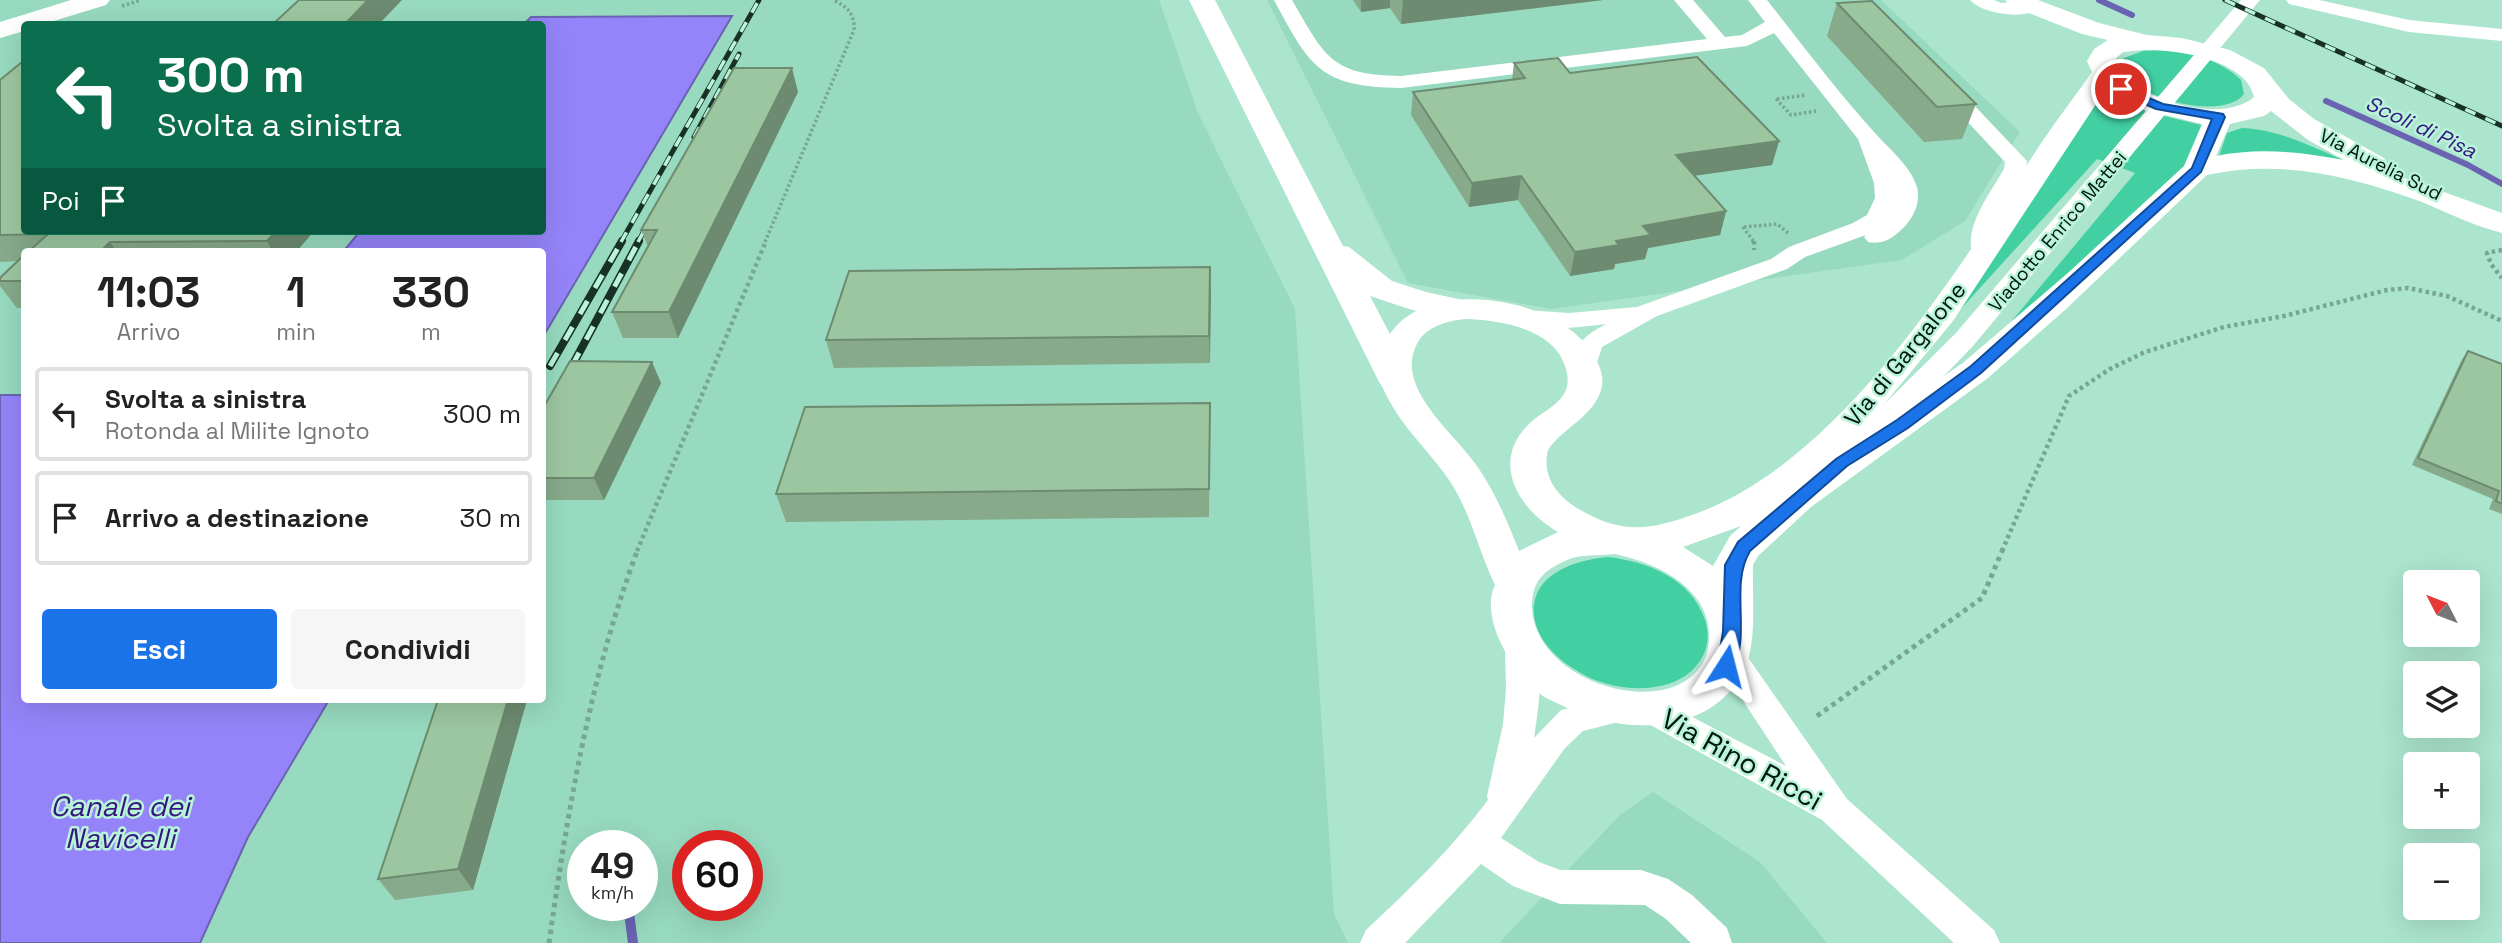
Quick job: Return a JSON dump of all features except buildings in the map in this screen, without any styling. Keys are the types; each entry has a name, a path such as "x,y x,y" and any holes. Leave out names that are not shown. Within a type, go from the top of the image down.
{"highway":[{"path":"0,20 64,0"},
{"path":"29,21 97,0"},
{"path":"1202,0 1396,380"},
{"path":"0,30 21,24"},
{"path":"1326,244 1380,288 1419,301 1465,310"}],"main road":[{"path":"2030,6 2112,35 2151,42"},
{"path":"2030,6 2085,38 2102,68 2121,89 2149,103 2183,113 2226,117 2296,134 2370,162"},
{"path":"2102,68 2105,53 2115,47 2151,42"},
{"name":"Via Aurelia Sud","path":"2151,42 2184,45 2228,58 2253,73 2264,83 2283,110 2310,128 2370,162 2502,223"},
{"name":"Via di Gargalone","path":"1730,644 1733,565 1744,546 1834,456 1915,348 1984,255 2102,68"},
{"path":"2226,117 2261,108 2269,93"},
{"name":"Via di Gargalone","path":"1623,541 1677,535 1737,513 1834,456 1902,424 1976,370 2197,169 2226,117"},
{"path":"2197,169 2236,161 2284,160 2320,164 2411,188 2502,223"},
{"path":"1514,584 1465,476 1419,420 1396,380 1394,364 1404,336 1432,315 1465,310 1491,310 1525,318 1553,331 1574,349 1584,369 1583,390 1567,414 1535,439 1527,455 1526,471 1541,496 1557,513 1623,541 1666,554 1698,575 1721,602 1730,644 1726,666 1716,680 1702,692 1684,701 1636,708 1602,704 1563,688 1546,677 1521,649 1511,627 1508,605 1514,584 1526,566 1549,549 1580,541 1623,541"}],"street":[{"path":"1283,0 1314,54 1326,67 1345,77 1372,82 1401,82 1747,40 1800,55"},
{"path":"1683,0 1720,43"},
{"path":"1584,369 1586,352 1592,342 1648,311 1779,264 1800,267 1890,230 1902,218 1909,199 1906,184 1883,152 1868,138 1757,0"},
{"path":"1979,0 1998,9 2030,6"},
{"name":"Viadotto Enrico Mattei","path":"1834,456 1943,364 2251,0"},
{"path":"2295,0 2409,26 2502,35"},
{"path":"1747,40 1776,24"},
{"path":"1927,68 2015,157 2017,165 1983,225 1984,255"},
{"path":"2002,144 2049,152"},
{"path":"1525,318 1569,321 1648,311"},
{"name":"Via Rino Ricci","path":"1730,644 1835,810"},
{"path":"1500,813 1521,722 1524,681 1521,649"},
{"path":"1379,943 1444,880 1478,842 1553,738 1573,720 1636,708"},
{"name":"Via Rino Ricci","path":"1636,708 1835,810 1981,943"},
{"path":"1478,842 1525,874 1560,887 1641,887 1655,891 1679,906 1714,940"}],"path":[{"path":"549,943 563,842 597,674 618,602 854,30 856,21 851,11 833,0"},
{"path":"1776,99 1791,114 1826,113"},
{"path":"1743,228 1777,224 1794,236"},
{"path":"2502,250 2487,253 2491,264 2502,278"},
{"path":"1817,716 1982,598 2069,396 2110,369 2145,352 2224,327 2284,316 2387,290 2408,288 2447,296 2502,321"}],"shaded area":[{"path":"0,0 1159,0 1198,113 1295,309 1334,914 1348,943 200,943 248,837 327,703 546,703 546,332 732,16 531,17 527,21 21,21 21,235 357,235 346,248 21,248 21,395 0,395"},
{"path":"1267,0 1881,0 2020,132 1965,221 1902,260 1551,309 1408,283"},
{"path":"1653,792 1760,862 1827,943 1499,943 1620,815"}],"green space":[{"path":"2143,51 2169,51 2208,59 2241,80 2244,94 2233,102 2218,106 2179,103 2160,97 2128,80 2120,69 2124,58"},
{"path":"2103,90 2148,112 2205,126 2188,163 1995,341 2135,173 2097,159 1950,321"},
{"path":"2242,128 2283,136 2348,162 2219,156 2227,133"},
{"path":"1608,557 1653,568 1679,583 1698,605 1705,620 1708,639 1705,651 1696,666 1683,677 1649,688 1611,685 1594,680 1572,668 1552,651 1541,637 1535,621 1534,605 1545,582 1567,567"}],"water":[{"path":"732,16 546,332 546,248 346,248 357,235 546,235 546,21 527,21 531,17"},
{"name":"Canale dei Navicelli","path":"0,395 21,395 21,703 327,703 248,837 200,943 0,943"}],"waterway":[{"name":"Scoli di Pisa","path":"2099,0 2132,15"},
{"name":"Scoli di Pisa","path":"2326,101 2468,165 2502,184"},
{"path":"630,921 633,943"}],"railway":[{"path":"621,242 759,0"},
{"path":"2225,0 2502,126"},
{"path":"694,137 739,54"},
{"path":"638,242 651,218"},
{"path":"550,366 622,241"},
{"path":"572,366 639,241"}],"route":[{"path":"1726,666 1731,632 1733,565 1744,546 1842,463 1902,424 1976,370 2197,169 2219,117 2160,107 2121,89"}]}
